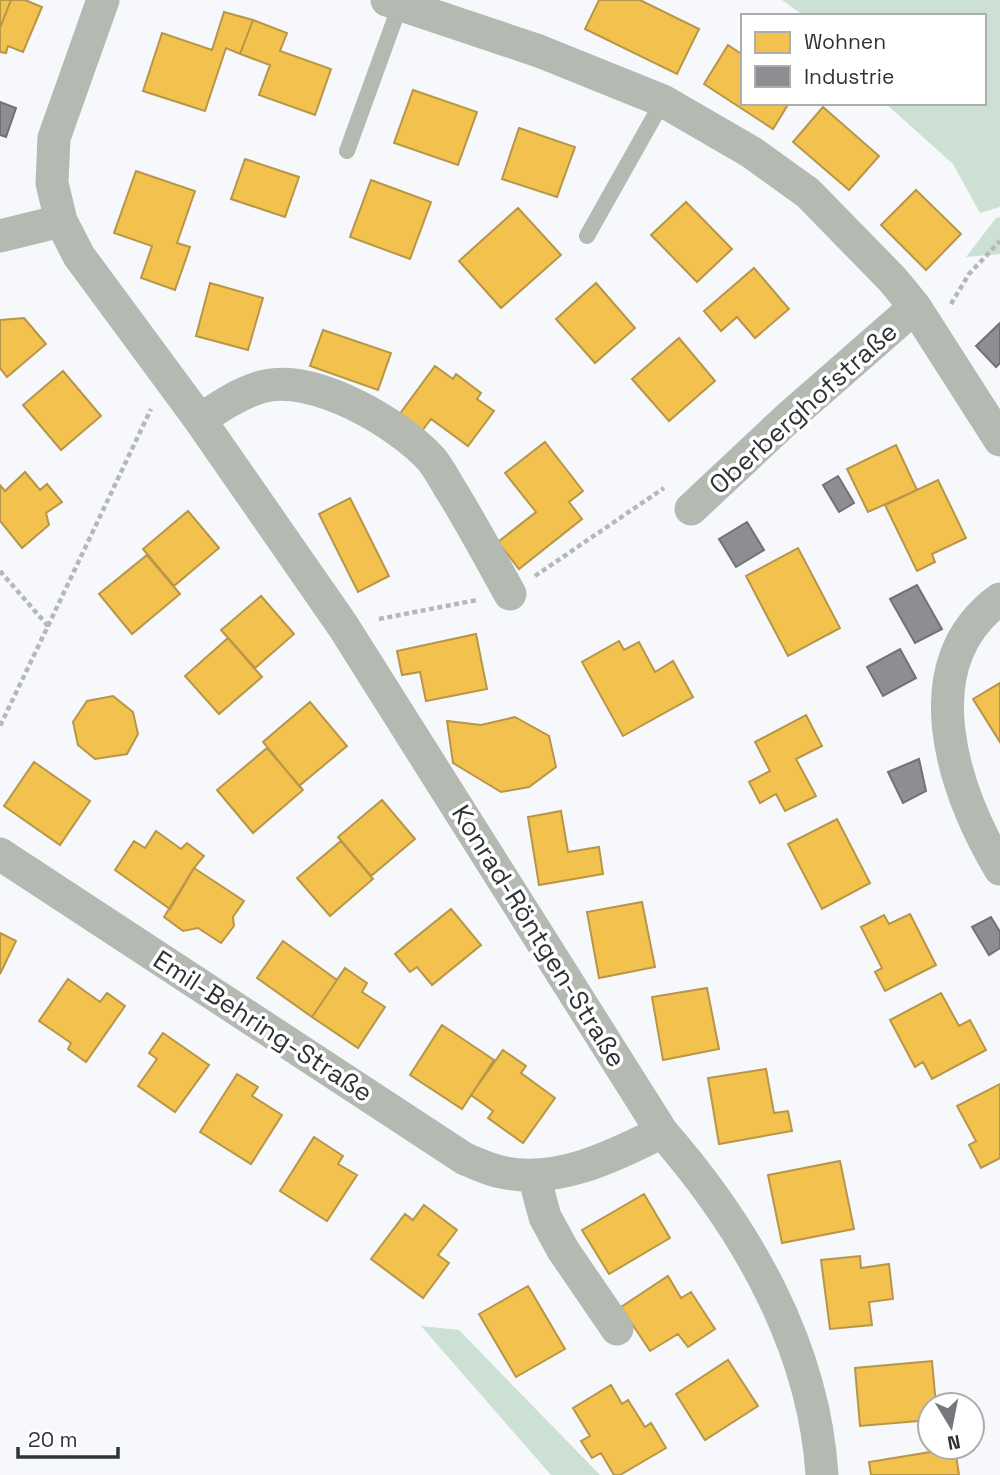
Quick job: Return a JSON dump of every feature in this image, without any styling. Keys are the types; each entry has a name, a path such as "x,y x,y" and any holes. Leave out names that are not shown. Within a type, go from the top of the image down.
{"street":[{"name":"Konrad-Röntgen-Straße","path":"103,0 54,138 52,183 61,221 79,256 200,420 343,626 662,1132 692,1166 730,1219 776,1301 798,1356 814,1411 822,1475"},
{"name":"Oberberghofstraße","path":"394,2 540,51 663,101 751,152 808,192 893,280 915,307 1000,440"},
{"path":"0,236 61,221"},
{"name":"Oberberghofstraße","path":"691,509 787,419 915,307"},
{"path":"200,420 234,398 263,386 290,385 321,391 361,409 401,432 432,461 463,508 510,594"},
{"path":"1000,599 971,625 956,652 948,680 948,718 954,756 966,800 1000,869"},
{"name":"Emil-Behring-Straße","path":"0,854 465,1159 500,1172 534,1176 576,1169 662,1132"},
{"path":"534,1176 545,1217 563,1250 617,1329"}],"lane":[{"path":"347,151 394,2"},
{"path":"587,236 663,101"}],"path":[{"path":"934,335 969,274 1000,241"},
{"path":"0,726 153,405 160,415"},
{"path":"0,571 48,626"}],"green space":[{"path":"782,0 1000,0 1000,207 980,213 953,164 887,105 986,105 986,14 801,14"},
{"path":"1000,217 1000,254 966,257 996,218"},
{"path":"421,1326 459,1330 600,1475 551,1475"}],"building: Wohnen":[{"path":"0,0 11,0 0,28"},
{"path":"11,0 25,0 42,7 23,52 8,46 6,53 0,52 0,28"},
{"path":"599,0 640,0 699,29 677,74 585,29"},
{"path":"224,12 253,20 240,54 226,48 205,111 143,91 162,33 212,50"},
{"path":"253,20 287,33 280,51 331,69 315,115 259,95 270,65 240,54"},
{"path":"728,45 741,54 741,105 788,105 773,129 704,84"},
{"path":"413,90 477,112 458,165 394,143"},
{"path":"823,107 879,156 849,190 793,142"},
{"path":"519,128 575,147 557,197 502,179"},
{"path":"245,159 299,177 285,217 231,199"},
{"path":"136,171 195,191 177,243 190,247 175,290 141,278 152,246 114,233"},
{"path":"371,180 431,202 410,259 350,237"},
{"path":"916,190 961,234 926,270 881,225"},
{"path":"686,202 732,249 697,282 651,235"},
{"path":"518,208 561,255 501,308 459,261"},
{"path":"754,268 789,309 755,338 737,317 721,331 704,311"},
{"path":"210,283 263,298 248,350 196,336"},
{"path":"596,283 635,328 595,363 556,319"},
{"path":"24,318 46,344 7,377 0,368 0,320"},
{"path":"323,330 391,353 378,390 310,366"},
{"path":"679,338 715,381 669,421 632,379"},
{"path":"435,366 453,379 456,374 481,393 477,399 494,411 468,446 431,419 419,435 396,419"},
{"path":"63,371 101,416 61,450 23,405"},
{"path":"545,442 583,491 569,502 582,519 519,569 498,542 536,512 505,473"},
{"path":"896,445 917,490 868,512 847,469"},
{"path":"25,472 40,490 47,484 62,502 46,513 49,525 22,548 0,521 0,485 5,491"},
{"path":"938,480 966,538 932,554 935,562 917,571 885,505"},
{"path":"350,498 389,576 358,592 319,514"},
{"path":"188,511 219,548 174,586 143,549"},
{"path":"798,548 840,628 788,656 746,576"},
{"path":"147,555 180,594 132,634 99,594"},
{"path":"261,596 294,634 255,668 221,630"},
{"path":"476,634 487,689 426,701 420,672 402,675 397,651"},
{"path":"228,638 262,677 219,714 185,676"},
{"path":"619,641 624,650 639,642 655,672 673,661 693,697 623,736 582,662"},
{"path":"1000,683 1000,742 973,699"},
{"path":"113,696 133,712 138,734 127,754 95,759 78,745 73,722 87,701"},
{"path":"310,702 347,746 299,786 263,742"},
{"path":"806,715 822,746 796,759 816,796 785,811 776,794 760,803 749,782 770,771 755,742"},
{"path":"515,717 549,736 556,767 529,787 501,792 453,763 447,721 481,725"},
{"path":"267,748 303,790 253,833 217,790"},
{"path":"34,762 90,801 60,845 4,806"},
{"path":"382,800 415,839 371,876 338,837"},
{"path":"561,811 568,852 599,847 603,874 539,885 528,817"},
{"path":"837,819 870,883 822,909 788,844"},
{"path":"156,831 181,849 187,843 204,856 170,909 115,870 134,841 145,848"},
{"path":"341,841 373,879 330,916 297,878"},
{"path":"194,868 244,901 233,917 234,926 221,943 198,928 183,931 164,917"},
{"path":"642,902 655,967 599,978 587,912"},
{"path":"451,909 481,945 432,985 417,967 410,972 395,954"},
{"path":"910,914 936,965 885,991 875,972 882,968 861,927 884,915 889,924"},
{"path":"0,933 16,941 0,974"},
{"path":"283,941 337,980 312,1017 257,978"},
{"path":"345,968 367,983 362,992 385,1007 358,1048 312,1017"},
{"path":"68,979 100,1002 107,993 125,1006 86,1062 68,1049 71,1043 39,1021"},
{"path":"707,988 719,1049 663,1060 652,997"},
{"path":"941,993 959,1026 970,1020 986,1050 932,1079 923,1062 915,1067 890,1020"},
{"path":"442,1025 494,1060 462,1109 410,1075"},
{"path":"163,1033 209,1065 175,1112 138,1086 157,1059 149,1053"},
{"path":"503,1050 526,1066 521,1073 555,1098 523,1143 488,1118 493,1111 471,1095"},
{"path":"766,1069 774,1113 788,1111 792,1131 719,1144 708,1078"},
{"path":"237,1074 258,1087 252,1096 282,1115 251,1164 200,1132"},
{"path":"1000,1084 1000,1158 981,1168 969,1145 976,1141 957,1106"},
{"path":"314,1137 343,1156 338,1164 357,1175 327,1221 280,1191"},
{"path":"840,1161 854,1229 782,1243 768,1175"},
{"path":"644,1194 670,1238 609,1274 582,1230"},
{"path":"424,1205 457,1230 438,1255 449,1263 423,1298 371,1259 405,1214 413,1220"},
{"path":"860,1256 861,1268 889,1264 893,1299 869,1302 872,1325 830,1329 821,1260"},
{"path":"668,1276 681,1298 691,1292 715,1329 688,1347 678,1334 650,1351 621,1307"},
{"path":"528,1286 565,1349 516,1377 479,1314"},
{"path":"728,1360 758,1406 705,1440 676,1394"},
{"path":"932,1361 935,1391 916,1391 916,1421 860,1426 855,1368"},
{"path":"611,1385 622,1404 628,1400 645,1427 651,1423 666,1448 620,1475 614,1475 601,1453 592,1458 581,1441 590,1436 573,1408"},
{"path":"916,1454 916,1461 957,1461 959,1475 871,1475 869,1462"}],"building: Industrie":[{"path":"0,102 16,108 6,137 0,135"},
{"path":"1000,323 1000,363 996,367 976,346"},
{"path":"838,476 854,503 839,512 823,485"},
{"path":"747,522 764,550 736,567 719,539"},
{"path":"917,585 942,629 915,643 890,599"},
{"path":"900,649 916,678 883,696 867,667"},
{"path":"919,759 926,791 903,803 888,772"},
{"path":"991,917 1000,932 1000,948 989,955 972,927"}]}
